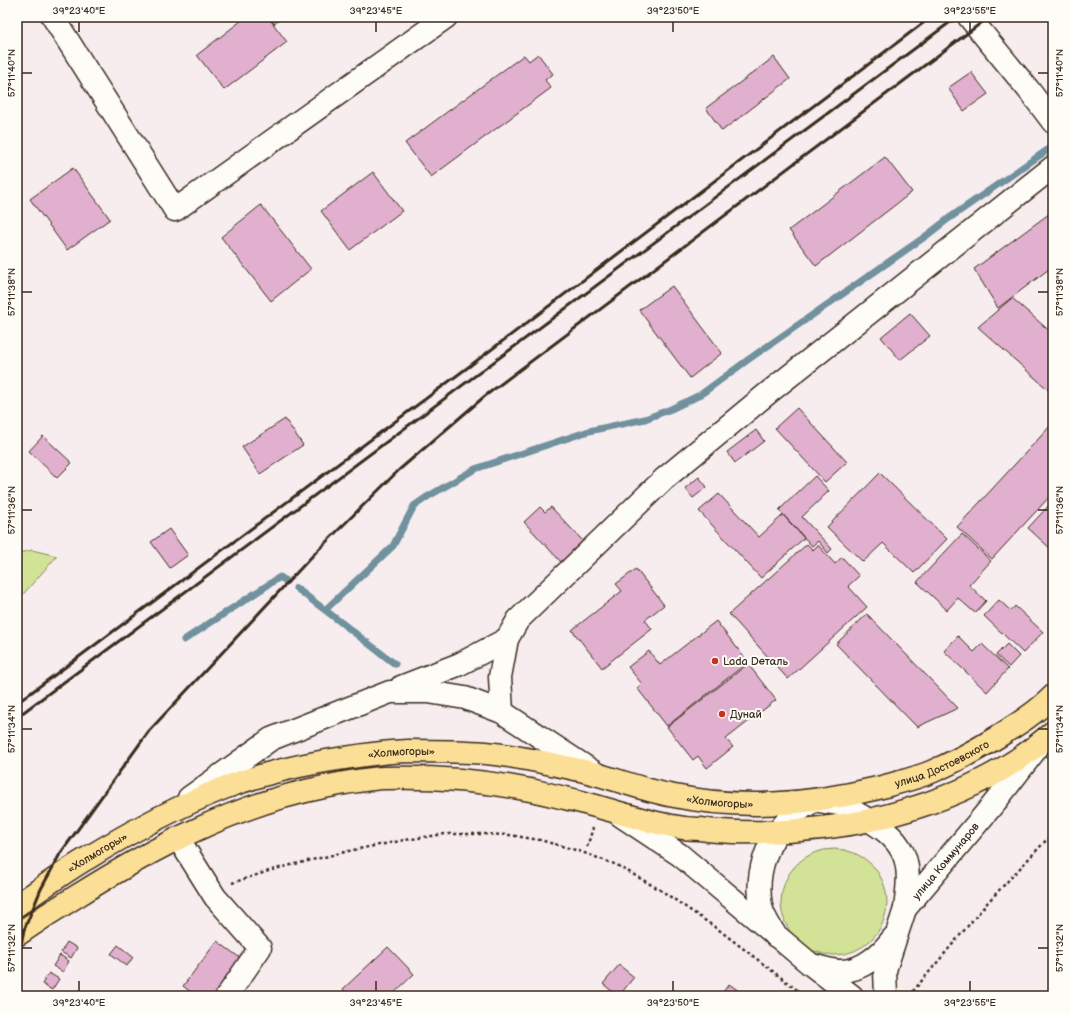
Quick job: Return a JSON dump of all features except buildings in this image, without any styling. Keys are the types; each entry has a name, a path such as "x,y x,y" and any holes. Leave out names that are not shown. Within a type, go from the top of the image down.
{"highway":[{"name":"улица Достоевского","path":"816,801 878,788 932,772 983,746 1044,705 1053,696"},
{"path":"869,820 930,803 953,794 1006,768 1048,737"},
{"name":"«Холмогоры»","path":"17,905 83,860 128,834 224,788 260,775 367,755 406,751 488,753 534,761 597,775 668,795 709,802 730,804 766,804 816,801"},
{"name":"«Холмогоры»","path":"17,935 111,875 178,838 253,806 281,797 358,780 383,778 441,778 516,787 562,797 674,827 720,832 777,831 816,828 869,820"}],"street":[{"path":"53,17 175,210 446,17"},
{"path":"969,17 1053,122"},
{"path":"502,712 500,677 507,639 518,620 664,479 768,393 1053,168"},
{"path":"168,814 271,739 460,664 507,639"},
{"path":"390,692 428,692 465,698 502,712 597,775"},
{"name":"улица Коммунаров","path":"886,996 885,970 905,909 1048,737"},
{"path":"776,936 765,918 761,906 760,877 763,862 768,847 777,831 800,808 816,801 838,804 869,820 892,837 903,852 908,868 908,885 905,909"},
{"path":"614,811 680,855 776,936 852,996"},
{"path":"178,838 215,897 260,948 227,996"},
{"path":"809,963 826,969 840,971 850,970 861,966 874,958 886,947 896,934"}],"path":[{"path":"588,847 593,826"},
{"path":"909,996 988,902 1053,833"},
{"path":"210,890 275,869 353,850 405,840 445,834 509,835 540,840 579,851 616,865 662,891 719,930 805,996"}],"green space":[{"path":"32,550 57,556 17,601 17,554"},
{"path":"834,849 854,853 871,865 883,882 887,902 883,922 871,939 854,951 834,955 814,951 797,939 785,922 781,902 785,882 797,865 814,853"}],"waterway":[{"path":"296,588 325,610 393,546 414,506 475,469 589,431 645,419 671,409 700,395 1049,149"},
{"path":"184,640 280,577 286,581"},
{"path":"325,610 395,664"}],"railway":[{"path":"17,703 471,365 931,17"},
{"path":"17,717 957,17"},
{"path":"17,965 24,930 41,889 60,854 149,731 316,552 399,470 485,396 989,17"}],"place":[{"name":"Lada Dеталь","path":"715,661"},
{"name":"Дунай","path":"722,714"}]}
